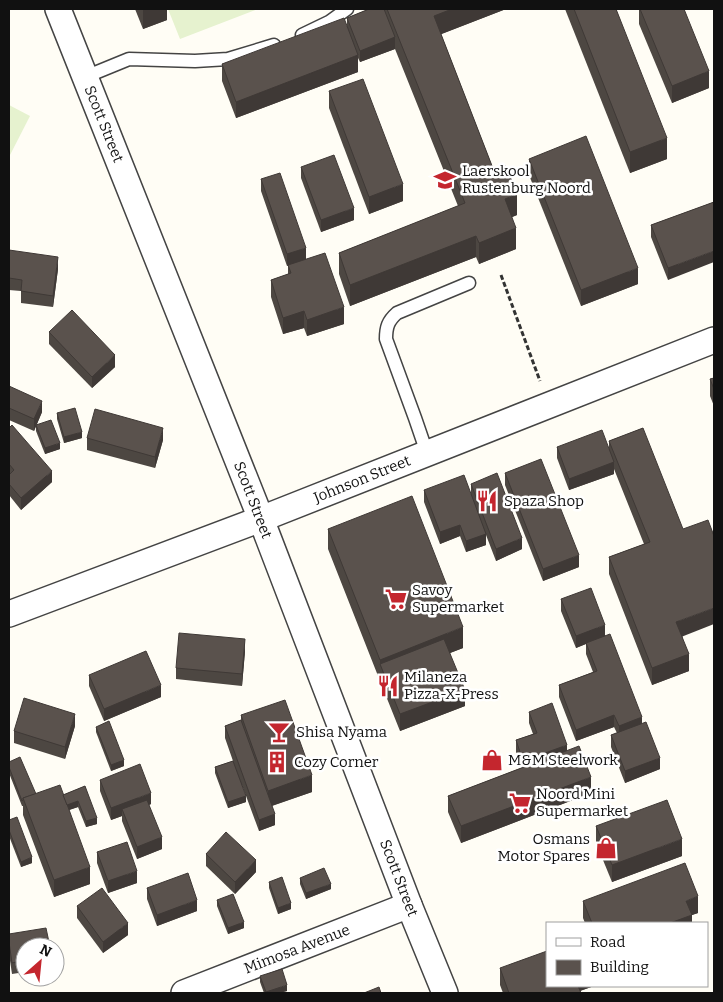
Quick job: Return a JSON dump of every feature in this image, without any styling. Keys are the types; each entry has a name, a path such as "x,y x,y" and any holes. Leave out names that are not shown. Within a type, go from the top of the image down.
{"street":[{"name":"Scott Street","path":"58,9 261,519 409,905 445,993"},
{"name":"Johnson Street","path":"9,614 261,519 714,340"},
{"name":"Mimosa Avenue","path":"184,993 409,905"}],"lane":[{"path":"85,77 129,59 195,62 228,60 289,41 329,22 347,9"},
{"path":"427,453 386,339 386,329 390,320 397,313 469,283"}],"path":[{"path":"501,275 548,405"}],"green space":[{"path":"168,9 258,9 180,39"},
{"path":"9,105 30,116 9,157"}],"building":[{"path":"369,9 384,9 395,37 360,51 347,18"},
{"path":"387,9 452,9 434,16 494,171 506,166 517,194 505,199 516,228 479,243 476,236 350,285 339,253 465,203"},
{"path":"574,9 616,9 667,138 630,152"},
{"path":"640,9 684,9 709,71 672,86"},
{"path":"344,18 358,55 236,102 222,64"},
{"path":"363,79 403,184 369,197 329,91"},
{"path":"586,136 638,268 581,290 529,159"},
{"path":"334,155 354,208 321,220 301,167"},
{"path":"280,173 306,248 287,254 261,179"},
{"path":"714,202 714,251 668,268 651,225"},
{"path":"9,250 58,257 53,296 21,291 22,280 9,278"},
{"path":"325,253 344,307 307,320 304,311 283,318 271,280 291,273 288,265"},
{"path":"72,310 115,355 92,377 49,332"},
{"path":"714,378 714,389 710,379"},
{"path":"9,386 42,401 34,419 9,408"},
{"path":"75,408 82,432 64,437 57,413"},
{"path":"95,409 163,428 155,457 87,438"},
{"path":"51,420 60,443 45,448 36,425"},
{"path":"12,425 52,471 21,498 9,484 9,475 14,470 9,464 9,428"},
{"path":"643,428 683,529 708,520 714,536 714,608 676,622 689,654 652,668 609,557 650,542 609,441"},
{"path":"602,430 614,462 569,479 557,447"},
{"path":"541,459 579,555 543,569 505,473"},
{"path":"497,473 522,538 496,549 471,484"},
{"path":"464,475 486,534 466,541 460,525 440,532 424,490"},
{"name":"Savoy Supermarket","path":"412,496 463,627 380,660 328,529"},
{"path":"591,588 605,625 576,636 561,599"},
{"path":"179,633 245,639 242,674 176,668"},
{"path":"610,634 642,717 619,726 614,715 576,730 559,685 597,671 586,643"},
{"path":"444,639 465,690 400,714 380,664"},
{"path":"146,651 161,685 104,709 89,675"},
{"path":"24,698 75,714 65,747 14,731"},
{"name":"Cozy Corner","path":"285,700 312,775 268,791 241,715"},
{"path":"552,703 567,745 523,761 516,740 537,733 529,712"},
{"path":"241,720 275,814 259,820 225,726"},
{"path":"109,721 124,760 111,765 96,727"},
{"path":"646,722 660,758 625,771 611,735"},
{"path":"579,746 591,777 461,826 448,796"},
{"path":"20,757 36,794 23,798 22,801 9,767 9,762"},
{"path":"233,761 246,796 228,802 215,767"},
{"path":"140,764 151,793 111,808 100,780"},
{"path":"60,785 90,867 54,880 23,798"},
{"path":"85,786 97,818 86,821 78,801 67,805 63,795"},
{"path":"147,800 162,837 137,847 122,809"},
{"path":"667,800 682,839 612,865 596,826"},
{"path":"17,817 32,857 21,862 9,830 9,820"},
{"path":"226,832 256,860 235,882 206,854"},
{"path":"127,842 137,871 108,881 97,852"},
{"path":"685,863 698,896 686,901 692,915 673,922 592,922 583,901"},
{"path":"324,868 331,884 306,893 300,878"},
{"path":"188,873 197,900 157,915 147,888"},
{"path":"282,877 291,903 278,908 269,882"},
{"path":"102,888 128,923 103,942 77,906"},
{"path":"233,894 244,922 228,928 217,900"},
{"path":"46,928 48,937 15,937 15,962 12,963 9,934"},
{"path":"546,951 546,987 578,987 581,993 509,993 500,968"},
{"path":"282,969 287,985 266,992 260,976"},
{"path":"379,987 381,993 364,993"}],"place":[{"name":"Laerskool Rustenburg Noord","path":"445,180"},
{"name":"Spaza Shop","path":"487,501"},
{"name":"Savoy Supermarket","path":"396,599"},
{"name":"Milaneza Pizza-X-Press","path":"388,686"},
{"name":"Shisa Nyama","path":"279,732"},
{"name":"M&M Steelwork","path":"492,760"},
{"name":"Cozy Corner","path":"277,762"},
{"name":"Noord Mini Supermarket","path":"520,803"},
{"name":"Osmans Motor Spares","path":"606,848"}]}
